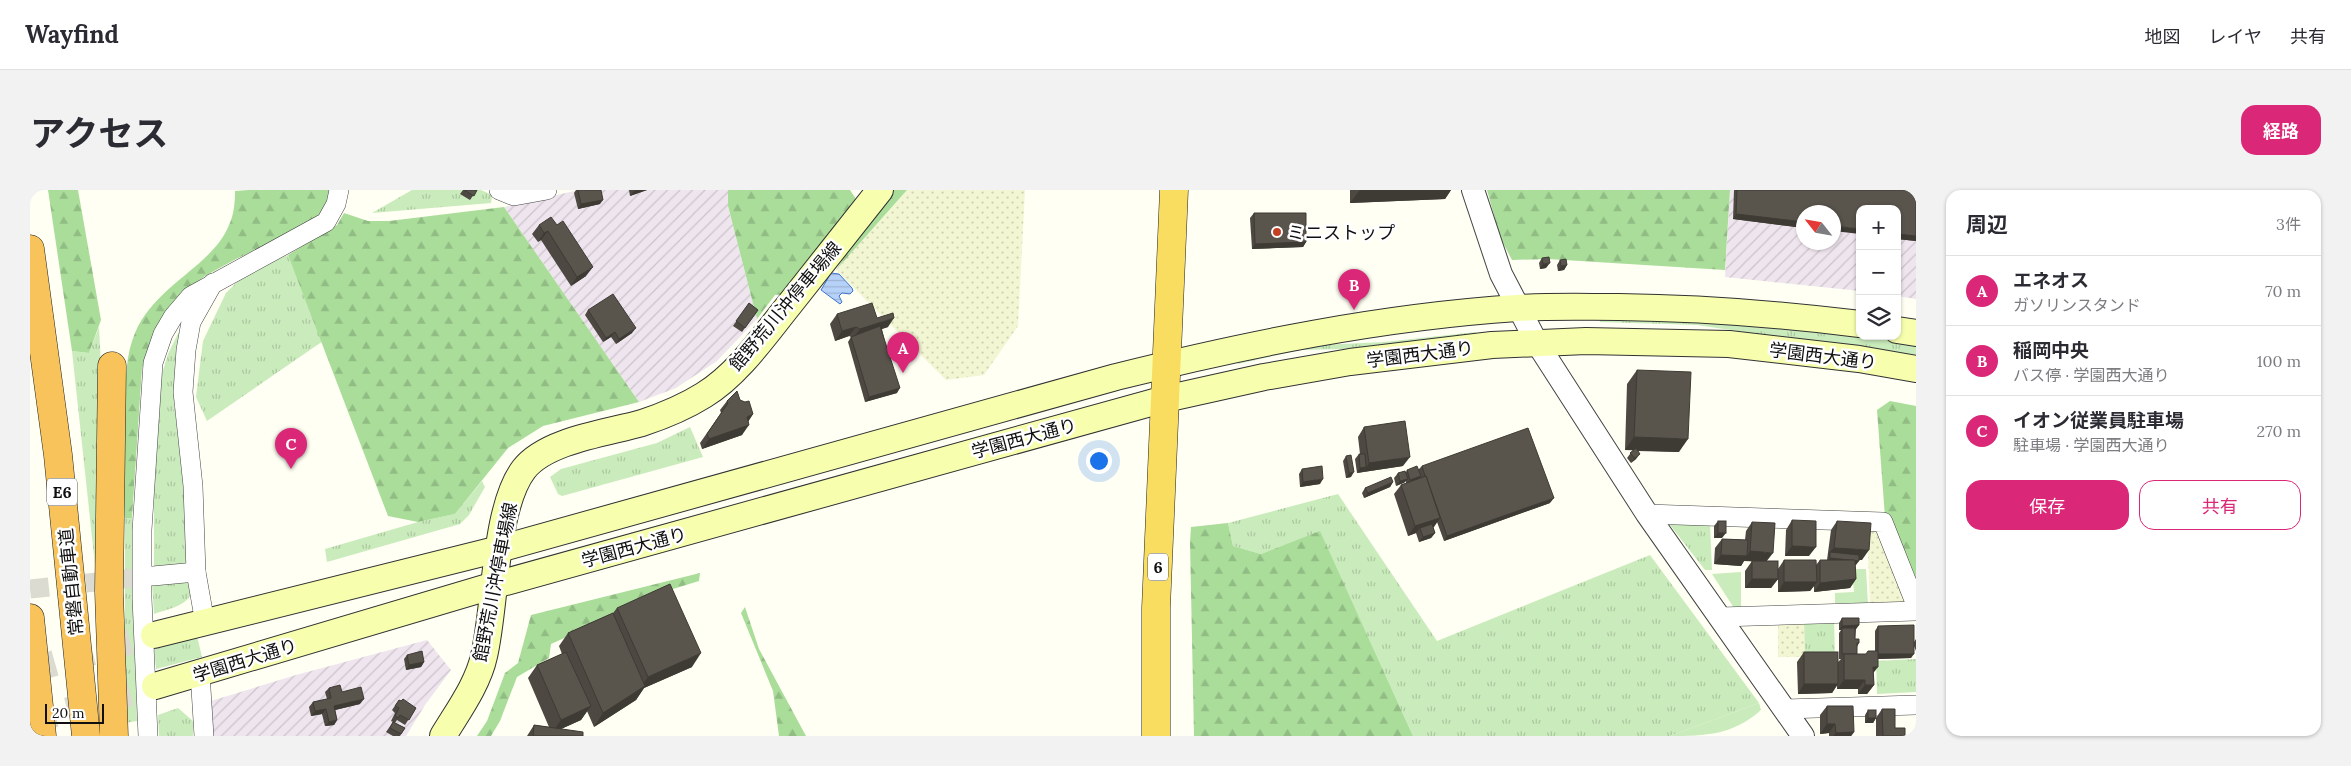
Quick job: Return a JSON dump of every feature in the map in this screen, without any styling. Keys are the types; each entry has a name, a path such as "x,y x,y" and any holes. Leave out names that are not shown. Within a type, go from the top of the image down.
{"highway":[{"name":"6","path":"1156,736 1156,608 1174,190"},
{"name":"常磐自動車道","path":"30,249 58,455 86,736"},
{"path":"112,366 109,592 114,736"},
{"path":"30,618 42,736"}],"main road":[{"name":"館野荒川沖停車場線","path":"443,736 466,698 484,659 499,549 508,502 514,486 526,467 537,458 562,445 643,423 674,411 705,394 733,372 880,190"},
{"name":"学園西大通り","path":"154,635 499,549 1213,352 1366,323 1518,308 1704,308 1789,315 1856,323"},
{"path":"1901,331 1916,333"},
{"name":"学園西大通り","path":"155,686 495,585 1165,399 1264,377 1350,362 1492,345 1586,341 1729,344 1859,359 1916,369"}],"street":[{"path":"148,736 142,598 142,530 153,363 163,334 173,317 191,296 213,282 317,228 331,215 339,190"},
{"path":"506,191 514,196 546,190"},
{"path":"1473,190 1501,274 1537,343 1647,514 1803,736"},
{"path":"206,623 196,572 193,486 184,384 186,350 192,322 213,282"},
{"path":"1647,514 1883,522 1916,605"},
{"path":"153,576 196,572"},
{"path":"1720,617 1916,611"},
{"path":"200,673 204,736"},
{"path":"1785,710 1916,705"}],"shaded area":[{"path":"579,190 728,190 728,206 757,319 717,361 676,388 639,402 504,207"},
{"path":"1730,190 1916,190 1916,299 1901,297 1901,205 1856,205 1856,291 1725,277"},
{"path":"427,640 451,670 425,705 406,736 211,736 211,701 296,675"}],"green space":[{"path":"48,190 78,190 101,320 89,353 72,351"},
{"path":"329,190 328,206 317,217 290,234 236,259 205,276 178,296 161,319 142,368 132,518 125,518 124,444 126,383 128,357 135,333 144,316 156,302 198,265 221,239 232,217 235,191"},
{"path":"412,190 481,190 492,195 491,203 372,213"},
{"path":"728,190 850,190 856,199 784,294 775,295 757,319 728,206"},
{"path":"894,190 907,190 836,270 872,215"},
{"path":"907,190 1025,190 1018,326 984,375 946,380 836,270"},
{"path":"1487,190 1730,190 1725,270 1548,259 1512,260 1500,237"},
{"path":"504,207 639,402 543,426 508,448 455,514 418,522 388,516 288,255 337,225 344,213 368,221 389,221"},
{"path":"288,255 323,341 207,421 196,397 203,341 226,293 247,272"},
{"path":"189,311 177,363 174,405 180,446 189,558 180,569 154,571 154,488 161,377 168,354"},
{"path":"1600,316 1758,325 1838,332 1856,335 1856,340 1890,340 1916,344 1916,357 1697,325 1600,322"},
{"path":"99,327 103,406 98,593 72,351 89,353"},
{"path":"1476,332 1477,337 1386,348 1300,350 1238,364 1237,360 1299,346 1384,342"},
{"path":"1890,401 1916,406 1916,590 1885,517 1877,410"},
{"path":"690,427 703,457 562,496 558,494 550,477 561,469 657,443"},
{"path":"482,481 485,487 469,515 460,524 327,562 325,549 418,522 455,514"},
{"path":"1338,494 1437,641 1650,555 1759,703 1670,736 1413,736 1320,532 1261,554 1233,546 1228,523"},
{"path":"125,518 132,518 137,721 125,723"},
{"path":"1678,521 1710,524 1712,570 1705,570 1670,525"},
{"path":"1228,523 1233,546 1261,554 1320,531 1413,736 1194,736 1191,527"},
{"path":"1879,530 1904,594 1904,601 1900,605 1870,605 1867,533"},
{"path":"1852,569 1866,569 1868,605 1835,603 1835,593 1854,592"},
{"path":"1741,572 1741,610 1734,608 1712,574"},
{"path":"700,573 699,581 673,589 551,644 549,658 517,677 500,721 491,736 477,736 487,721 505,673 518,663 531,615"},
{"path":"187,582 190,595 187,600 175,607 154,614 152,584"},
{"path":"745,607 759,649 806,736 779,736 773,691 741,613"},
{"path":"1804,621 1805,657 1778,657 1778,622"},
{"path":"1804,621 1834,621 1835,657 1805,657"},
{"path":"197,636 202,657 156,669 154,647"},
{"path":"1916,659 1916,692 1877,694 1876,661"},
{"path":"1759,703 1761,710 1740,725 1707,734 1670,736"},
{"path":"178,708 193,721 193,736 159,736 158,715"}],"water":[{"path":"831,273 839,274 853,291 850,294 842,293 839,296 842,302 840,304 821,290"}],"building":[{"path":"464,190 477,190 474,196"},
{"path":"578,190 601,190 603,200 581,204"},
{"path":"1737,190 1916,190 1916,236 1901,234 1901,205 1856,205 1856,229 1841,227 1841,205 1796,205 1796,221 1736,214"},
{"name":"ミニストップ","path":"1254,213 1306,213 1306,242 1255,244"},
{"path":"551,217 557,225 563,221 593,267 577,277 548,231 544,233 539,225"},
{"path":"1549,257 1550,263 1543,264 1542,258"},
{"path":"1566,259 1567,265 1561,266 1560,260"},
{"path":"613,294 636,328 619,339 615,332 606,338 588,310"},
{"path":"749,303 758,310 745,328 736,321"},
{"path":"872,303 877,318 893,313 894,318 860,329 856,327 842,331 837,314"},
{"path":"880,326 900,388 869,397 851,337"},
{"path":"1637,370 1691,372 1688,439 1634,437"},
{"path":"737,391 740,400 749,401 753,414 747,417 749,425 709,439 707,434 728,403 727,401"},
{"path":"1405,421 1410,457 1369,463 1364,427"},
{"path":"1528,428 1554,498 1447,536 1422,466"},
{"path":"1636,448 1640,454 1635,458 1630,453"},
{"path":"1359,454 1365,454 1366,467 1360,468"},
{"path":"1351,455 1354,472 1349,473 1346,456"},
{"path":"1322,466 1323,479 1303,482 1302,469"},
{"path":"1417,466 1421,476 1410,480 1407,470"},
{"path":"1405,471 1408,479 1400,481 1398,473"},
{"path":"1426,476 1440,518 1415,526 1401,485"},
{"path":"1391,477 1393,482 1368,493 1365,488"},
{"path":"1792,520 1816,521 1816,547 1792,546"},
{"path":"1718,521 1726,521 1726,533 1718,533"},
{"path":"1837,521 1871,523 1869,550 1834,548"},
{"path":"1752,522 1775,523 1773,553 1750,551"},
{"path":"1432,524 1435,533 1423,537 1420,528"},
{"path":"1722,539 1748,540 1747,556 1721,555"},
{"path":"1830,552 1859,555 1859,561 1830,558"},
{"path":"1784,560 1816,560 1817,582 1784,582"},
{"path":"1820,560 1855,560 1856,579 1820,583"},
{"path":"1752,561 1778,561 1778,579 1752,579"},
{"path":"670,584 701,653 648,677 617,608"},
{"path":"613,613 645,686 603,713 568,633"},
{"path":"1842,618 1859,618 1859,625 1842,626"},
{"path":"1914,625 1914,654 1878,654 1878,626"},
{"path":"1842,628 1855,628 1855,639 1859,639 1857,654 1842,654"},
{"path":"422,651 424,662 409,665 407,655"},
{"path":"1868,651 1878,651 1878,667 1873,667 1874,685 1865,685 1865,680 1844,680 1844,654 1866,654"},
{"path":"566,652 591,706 561,720 537,665"},
{"path":"1804,652 1838,652 1838,684 1804,684"},
{"path":"340,685 342,692 361,687 364,699 334,706 337,720 329,722 326,709 315,711 313,702 331,698 329,688"},
{"path":"403,699 416,708 409,720 400,715 398,718 395,716 399,708 395,706 399,700"},
{"path":"1827,706 1853,706 1854,732 1836,733 1835,724 1827,724"},
{"path":"1882,709 1895,709 1895,728 1905,728 1905,736 1883,736"},
{"path":"1868,710 1876,710 1876,718 1868,718"},
{"path":"393,722 405,728 401,734 390,728"},
{"path":"534,725 583,732 583,736 533,736"}],"tunnel":[{"path":"30,589 153,576"},
{"path":"30,670 154,635"},
{"path":"30,721 155,686"}],"place":[{"name":"ミニストップ","path":"1277,232"},
{"name":"稲岡中央","path":"1354,310"},
{"name":"エネオス","path":"903,373"},
{"name":"イオン従業員駐車場","path":"291,469"}]}
